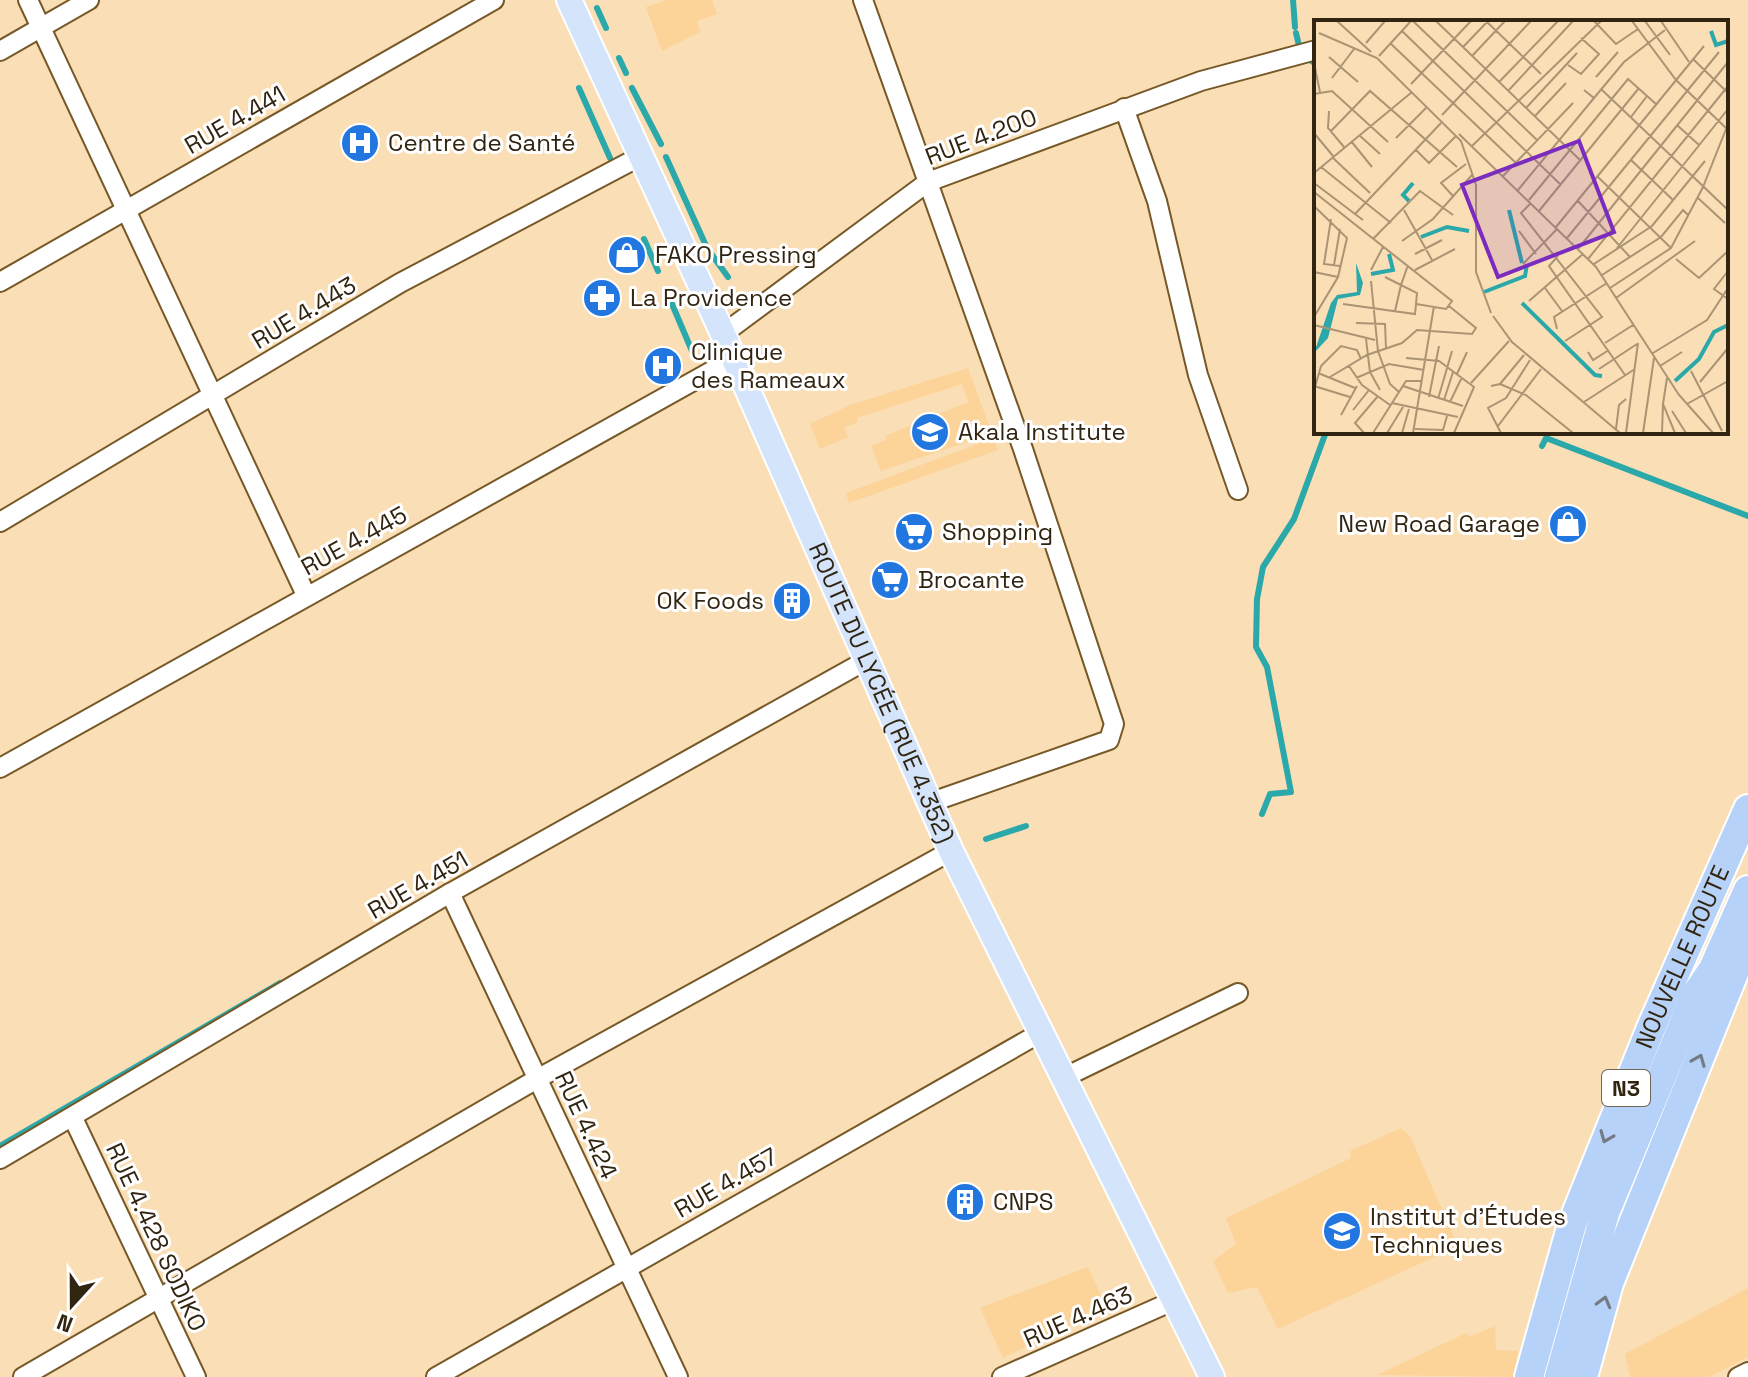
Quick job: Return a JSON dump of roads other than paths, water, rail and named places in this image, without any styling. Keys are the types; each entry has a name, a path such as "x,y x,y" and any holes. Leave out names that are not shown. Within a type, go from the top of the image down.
{"highway":[{"name":"NOUVELLE ROUTE","path":"1529,1377 1577,1211 1651,1028 1748,809"},
{"name":"NOUVELLE ROUTE","path":"1696,994 1701,965 1748,854"},
{"name":"NOUVELLE ROUTE","path":"1559,1377 1605,1213 1696,994 1713,969 1748,890"},
{"name":"N3","path":"1583,1377 1609,1283 1748,938"}],"main road":[{"name":"ROUTE DU LYCÉE (RUE 4.352)","path":"569,0 723,334 951,851 1061,1079 1212,1377"}],"street":[{"path":"28,0 306,595"},
{"path":"0,51 89,0"},
{"name":"RUE 4.441","path":"0,282 494,0"},
{"path":"863,0 1023,449 1114,730 1109,740 929,803"},
{"name":"RUE 4.200","path":"723,334 928,182 1201,81 1314,51"},
{"path":"1124,108 1157,201 1198,375 1238,490"},
{"name":"RUE 4.443","path":"0,522 400,283 639,157"},
{"name":"RUE 4.445","path":"0,768 733,359"},
{"name":"RUE 4.451","path":"0,1159 450,893 865,661"},
{"path":"23,1377 537,1079 951,851"},
{"name":"RUE 4.424","path":"450,893 678,1377"},
{"path":"1061,1079 1238,993"},
{"name":"RUE 4.457","path":"436,1377 1040,1033"},
{"name":"RUE 4.428 SODIKO","path":"73,1118 196,1377"},
{"name":"RUE 4.463","path":"1002,1377 1175,1300"},
{"path":"1738,1377 1748,1372"}],"waterway":[{"path":"1293,0 1295,27"},
{"path":"597,8 606,28"},
{"path":"1296,33 1301,54 1314,63"},
{"path":"619,58 626,73"},
{"path":"579,88 610,158"},
{"path":"632,88 661,144"},
{"path":"666,157 707,248 728,277"},
{"path":"644,239 658,271"},
{"path":"672,304 692,351"},
{"path":"1262,814 1270,794 1291,792 1267,667 1256,647 1257,599 1263,567 1294,519 1325,434"},
{"path":"1542,446 1546,438 1748,516"},
{"path":"986,839 1026,826"},
{"path":"0,1146 280,983"}],"place":[{"name":"Centre de Santé","path":"360,143"},
{"name":"FAKO Pressing","path":"627,255"},
{"name":"La Providence","path":"602,298"},
{"name":"Clinique des Rameaux","path":"663,366"},
{"name":"Akala Institute","path":"930,432"},
{"name":"New Road Garage","path":"1568,524"},
{"name":"Shopping","path":"914,532"},
{"name":"Brocante","path":"890,580"},
{"name":"OK Foods","path":"792,601"},
{"name":"CNPS","path":"965,1202"},
{"name":"Institut d'Études Techniques","path":"1342,1231"}]}
